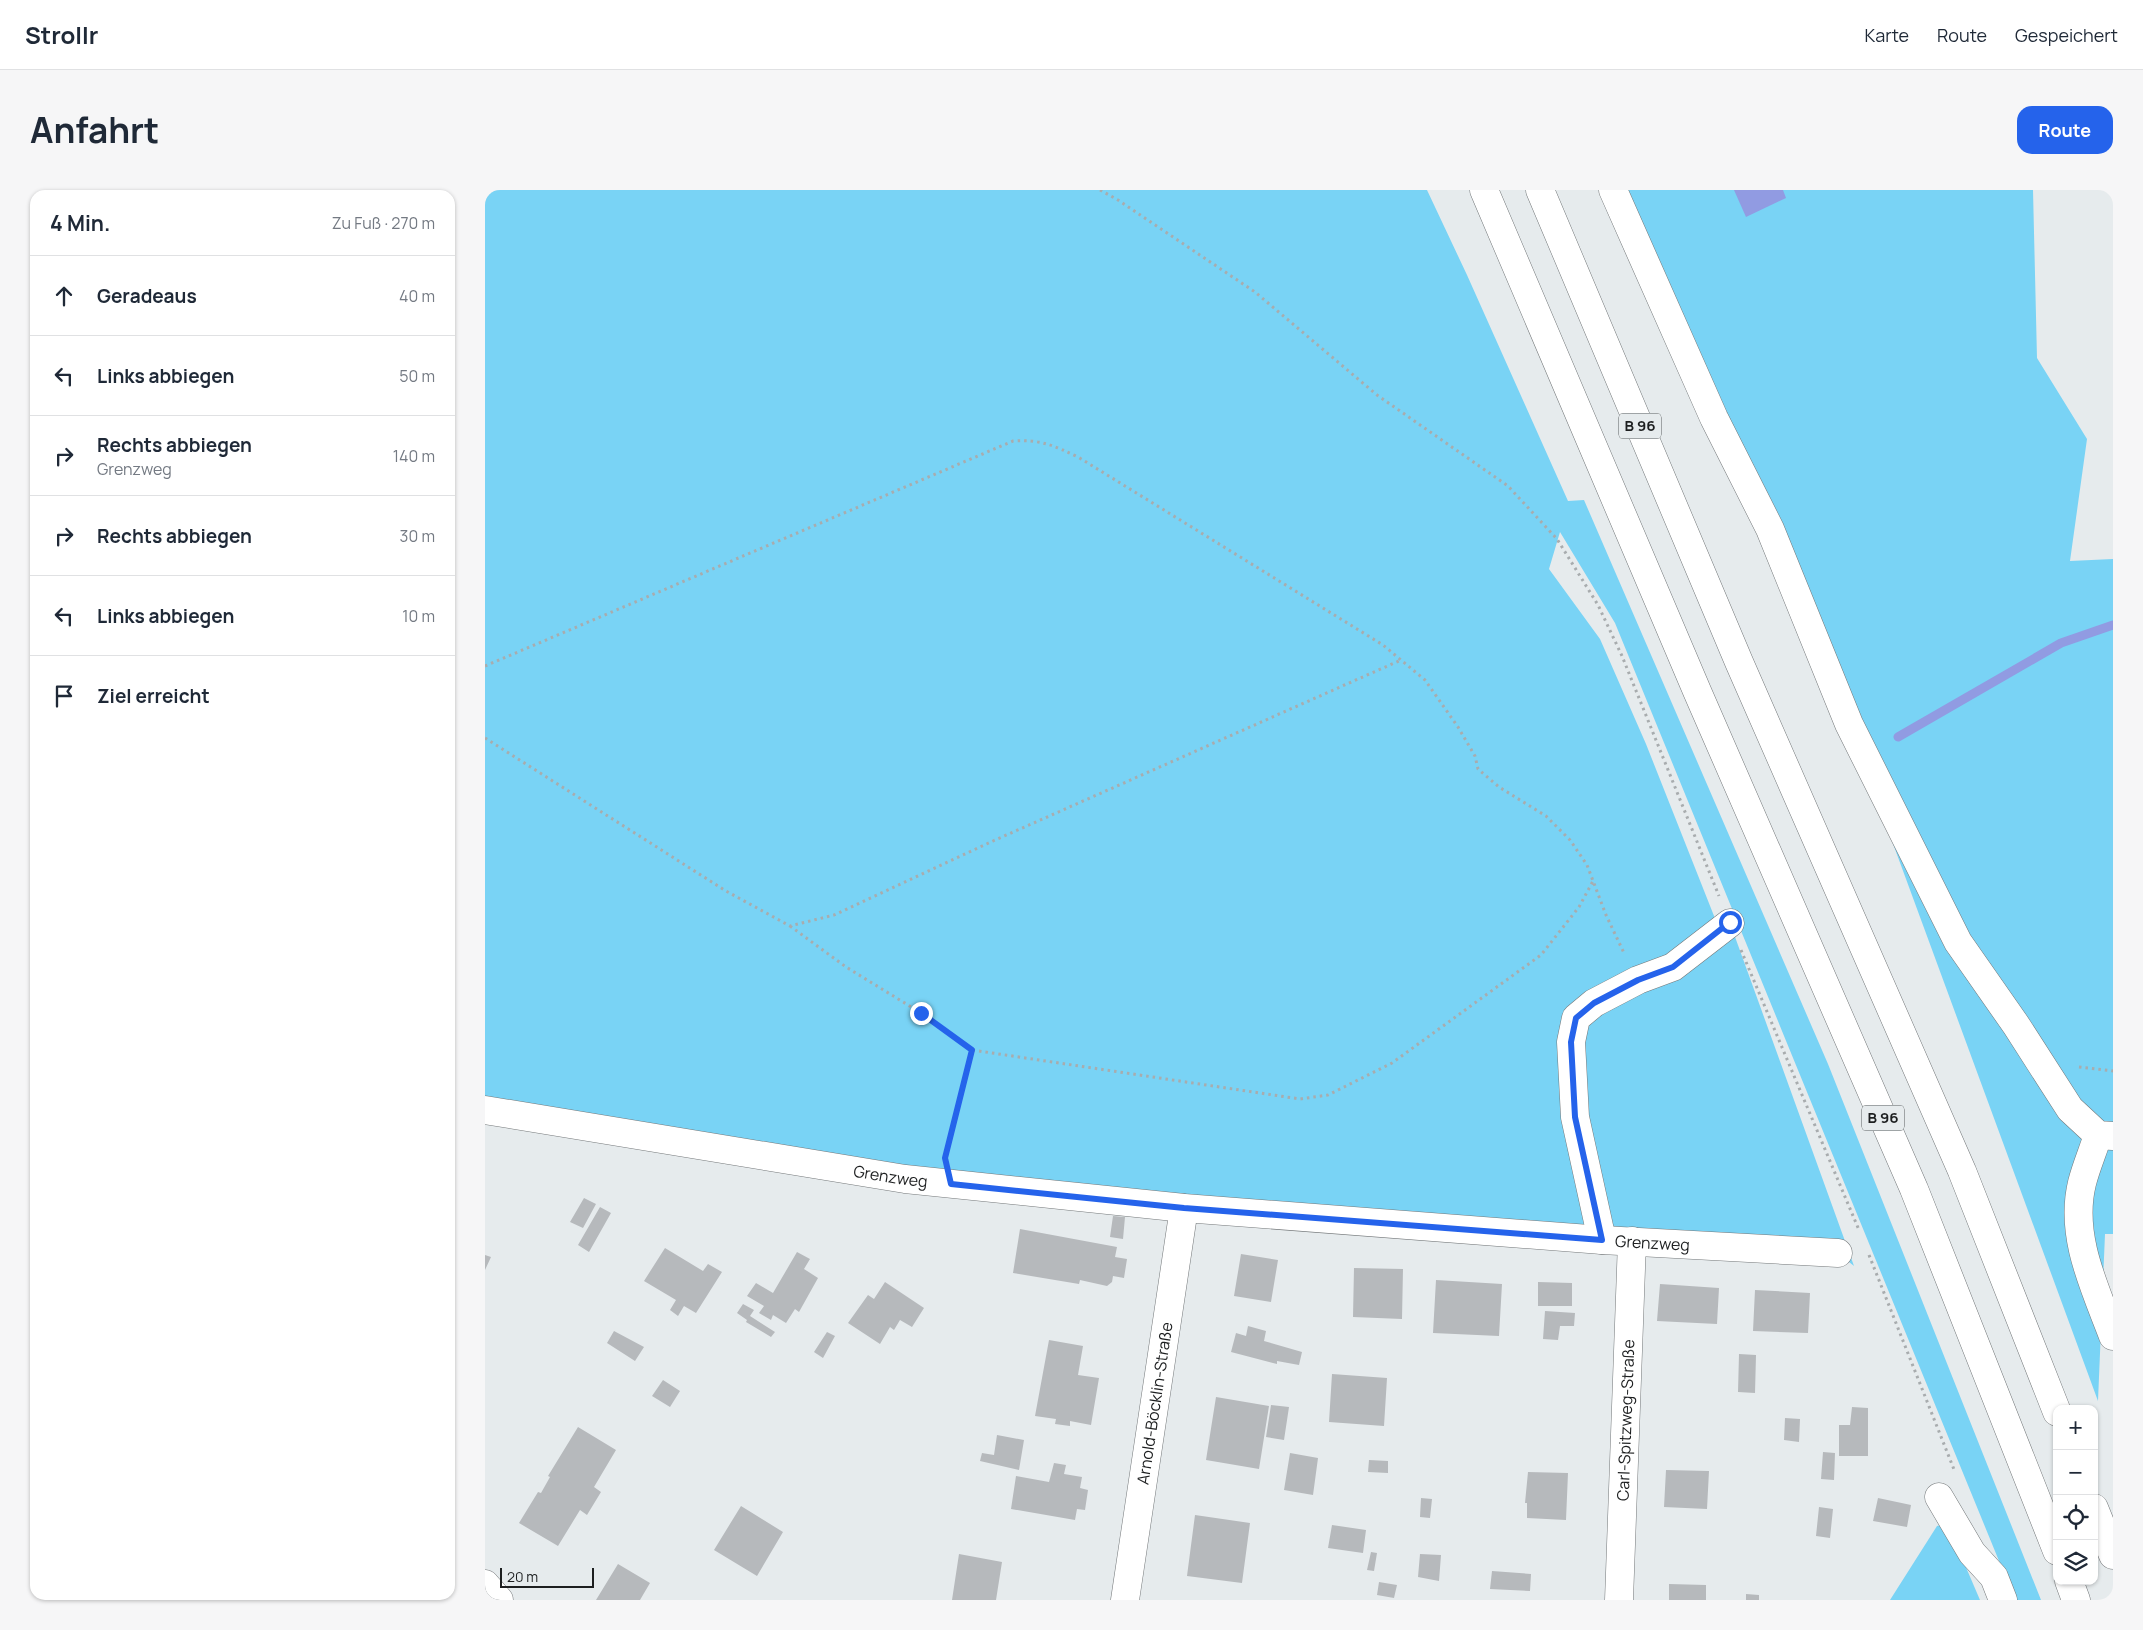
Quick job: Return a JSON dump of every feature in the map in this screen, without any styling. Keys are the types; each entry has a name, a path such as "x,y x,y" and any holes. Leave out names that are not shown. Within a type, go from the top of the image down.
{"main road":[{"name":"B 96","path":"1484,190 1697,691 1914,1189 2053,1541"},
{"name":"B 96","path":"1540,190 1739,662 1962,1171 2054,1405"},
{"path":"1613,190 1714,418 1770,529 1849,724 1958,942 2016,1025 2070,1109 2106,1136 2082,1184 2079,1215 2080,1234 2095,1290 2113,1336"},
{"path":"1602,1240 1575,1117 1571,1042 1576,1018 1594,1003 1638,980 1673,967 1730,922"},
{"name":"Grenzweg","path":"485,1110 905,1179 951,1184 1184,1208 1602,1240 1838,1253"},
{"name":"Arnold-Böcklin-Straße","path":"1125,1600 1184,1208"},
{"name":"Carl-Spitzweg-Straße","path":"1619,1600 1632,1241"},
{"path":"1949,1488 1972,1553 1994,1577 2003,1600"},
{"path":"2098,1518 2113,1555"},
{"path":"485,1584 499,1600"},
{"path":"2070,1585 2076,1600"}],"path":[{"path":"1100,190 1119,200 1255,292 1377,395 1508,486 1557,540 1598,605 1622,656 1860,1234"},
{"path":"485,666 1013,441 1031,440 1049,444 1079,457 1383,645 1425,680 1453,719 1475,756 1478,769 1499,786 1546,816 1570,840 1587,866 1624,954"},
{"path":"790,926 834,915 993,840 1401,660"},
{"path":"485,738 726,891 790,926 845,967 921,1013 972,1050 1300,1099 1328,1095 1392,1063 1541,955 1579,907 1593,881"},
{"path":"951,1184 945,1158 972,1050"},
{"path":"1868,1252 1949,1488"}],"shaded area":[{"path":"485,190 1427,190 1568,501 1584,500 1828,1064 2041,1600 2015,1600 1615,623 1560,532 1549,569 1600,639 1646,744 1718,926 1730,923 1854,1266 1838,1253 1184,1208 485,1110"},
{"path":"1603,190 2033,190 2037,358 2087,439 2070,561 2113,559 2113,1234 2105,1234 2098,1401 1849,724"},
{"path":"1734,190 1783,190 1786,198 1746,217"},
{"path":"1947,1523 1980,1600 1890,1600 1937,1526"}],"building":[{"path":"584,1198 596,1204 583,1228 570,1222"},
{"path":"600,1207 611,1213 589,1252 578,1245"},
{"path":"1113,1216 1125,1217 1123,1239 1110,1237"},
{"path":"1020,1229 1117,1247 1115,1257 1127,1259 1124,1278 1113,1276 1112,1282 1107,1286 1080,1280 1079,1284 1013,1273"},
{"path":"665,1248 703,1271 708,1264 722,1272 696,1313 684,1306 678,1316 670,1310 676,1300 644,1281"},
{"path":"797,1252 810,1259 804,1269 818,1278 799,1312 795,1309 786,1323 773,1315 771,1320 759,1313 764,1306 747,1296 756,1283 773,1293"},
{"path":"1241,1254 1278,1260 1271,1302 1234,1296"},
{"path":"485,1255 491,1257 485,1270"},
{"path":"1354,1268 1403,1269 1402,1319 1353,1317"},
{"path":"1436,1280 1502,1284 1499,1336 1433,1333"},
{"path":"885,1282 924,1308 912,1327 900,1320 894,1330 890,1327 880,1344 848,1323 868,1295 874,1299"},
{"path":"1538,1282 1572,1283 1572,1306 1538,1306"},
{"path":"1660,1284 1719,1288 1717,1324 1657,1321"},
{"path":"1755,1290 1810,1293 1808,1333 1753,1331"},
{"path":"743,1304 754,1310 750,1316 775,1332 771,1337 746,1322 747,1320 737,1313"},
{"path":"1545,1311 1575,1313 1574,1326 1560,1326 1558,1340 1543,1339"},
{"path":"1248,1326 1266,1331 1264,1341 1302,1352 1299,1365 1277,1361 1277,1364 1231,1352 1236,1333 1246,1336"},
{"path":"614,1331 644,1347 635,1361 607,1343"},
{"path":"827,1332 835,1336 823,1358 814,1352"},
{"path":"1049,1340 1083,1346 1078,1375 1099,1378 1091,1425 1070,1421 1070,1426 1055,1424 1056,1419 1035,1416"},
{"path":"1739,1354 1756,1355 1755,1393 1738,1392"},
{"path":"1332,1374 1387,1378 1384,1426 1329,1422"},
{"path":"663,1380 680,1391 670,1407 652,1396"},
{"path":"1216,1397 1269,1406 1259,1469 1206,1460"},
{"path":"1271,1405 1289,1407 1284,1440 1266,1437"},
{"path":"1852,1407 1868,1408 1868,1456 1839,1456 1839,1425 1850,1425"},
{"path":"1785,1418 1800,1419 1799,1442 1784,1440"},
{"path":"578,1427 616,1450 594,1487 601,1492 587,1515 580,1510 558,1546 519,1523 538,1492 541,1493 550,1477 548,1476"},
{"path":"997,1435 1024,1440 1019,1470 980,1461 982,1453 994,1455"},
{"path":"1823,1452 1835,1453 1834,1480 1821,1479"},
{"path":"1290,1453 1318,1458 1313,1495 1284,1490"},
{"path":"1369,1460 1388,1461 1388,1473 1368,1472"},
{"path":"1054,1463 1066,1465 1064,1474 1082,1477 1080,1488 1088,1490 1085,1510 1077,1509 1075,1520 1011,1509 1016,1476 1049,1482"},
{"path":"1666,1470 1709,1471 1707,1509 1664,1507"},
{"path":"1528,1472 1568,1473 1566,1520 1527,1518 1527,1503 1525,1503"},
{"path":"1421,1498 1432,1499 1430,1518 1420,1517"},
{"path":"1878,1498 1911,1505 1907,1527 1873,1521"},
{"path":"741,1506 783,1532 757,1576 714,1550"},
{"path":"1819,1507 1833,1509 1830,1538 1816,1536"},
{"path":"1195,1515 1250,1523 1242,1583 1187,1576"},
{"path":"1332,1525 1366,1530 1363,1553 1328,1548"},
{"path":"1371,1552 1377,1553 1374,1571 1367,1570"},
{"path":"959,1554 1002,1562 996,1600 952,1600"},
{"path":"1420,1554 1441,1555 1439,1581 1418,1577"},
{"path":"618,1564 650,1583 640,1600 596,1600"},
{"path":"1492,1571 1531,1574 1530,1591 1490,1589"},
{"path":"1379,1582 1397,1585 1394,1598 1377,1595"},
{"path":"1669,1584 1706,1585 1706,1600 1669,1600"},
{"path":"1746,1594 1759,1595 1759,1600 1746,1600"}],"waterway":[{"path":"1898,737 2061,643 2113,625"}],"route":[{"path":"921,1013 972,1050 945,1158 951,1184 1184,1208 1602,1240 1575,1117 1571,1042 1576,1018 1594,1003 1638,980 1673,967 1730,922"}]}
